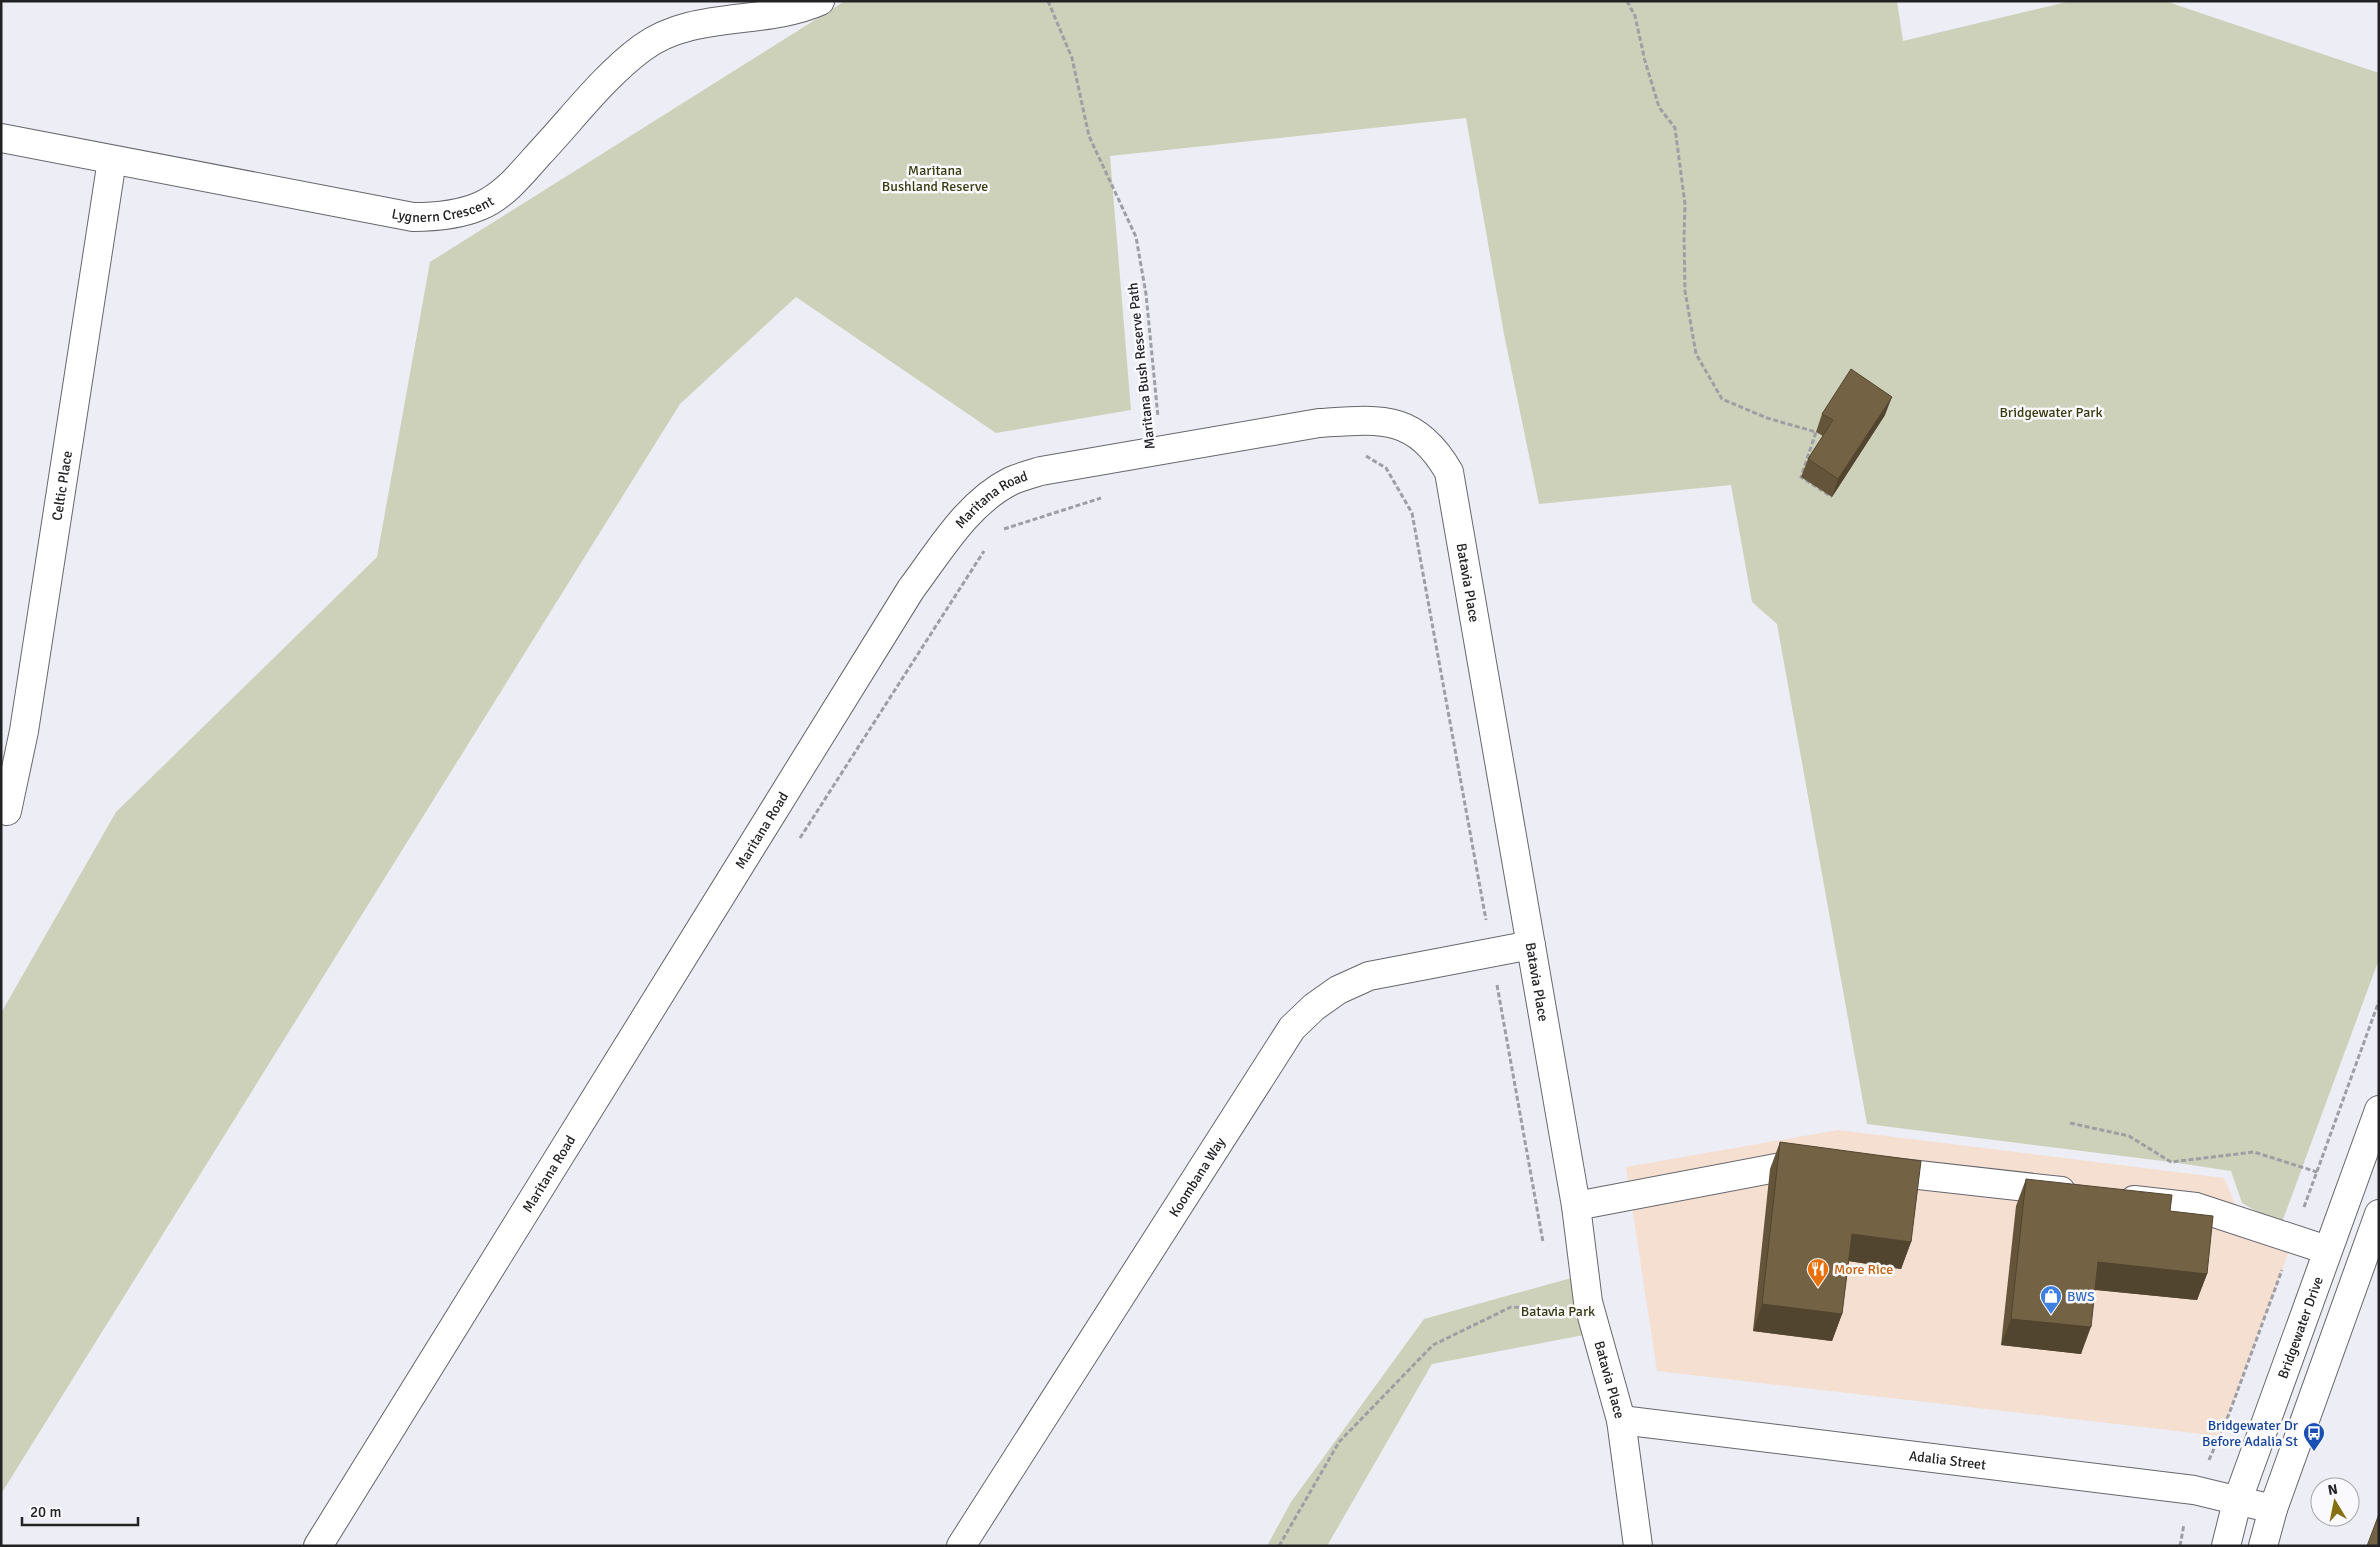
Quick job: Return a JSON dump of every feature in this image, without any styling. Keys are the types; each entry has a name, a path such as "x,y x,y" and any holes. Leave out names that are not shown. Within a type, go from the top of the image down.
{"street":[{"name":"Lygnern Crescent","path":"1,138 413,217 445,216 481,206 512,185 604,83 643,47 669,33 704,23 775,14 820,1"},
{"name":"Celtic Place","path":"7,811 24,731 112,160"},
{"name":"Maritana Road","path":"318,1546 911,589 962,521 987,497 1011,481 1041,471 1319,424 1388,421 1414,432"},
{"name":"Batavia Place","path":"1414,432 1437,451 1449,472 1576,1206 1588,1302 1621,1420 1638,1546"},
{"name":"Koombana Way","path":"961,1546 1292,1028 1314,1007 1338,990 1369,976 1531,945"},
{"name":"Bridgewater Drive","path":"2226,1546 2238,1502 2327,1250 2379,1110"},
{"path":"1576,1206 1807,1162 2196,1207 2327,1250"},
{"path":"2264,1546 2273,1509 2379,1214"},
{"name":"Adalia Street","path":"1621,1420 2194,1490 2273,1509"}],"path":[{"name":"Maritana Bush Reserve Path","path":"1048,1 1072,58 1089,136 1136,237 1146,294 1153,352 1160,451"},
{"path":"1627,1 1635,16 1645,61 1659,107 1675,128 1686,204 1684,237 1685,291 1696,354 1722,399 1767,418 1816,432 1801,477 1832,497"},
{"path":"1360,452 1386,468 1412,513 1545,1251"},
{"path":"997,532 1105,496"},
{"path":"798,842 986,549"},
{"path":"2180,1546 2194,1490 2229,1414 2379,1001"},
{"path":"2070,1123 2129,1136 2171,1162 2254,1152 2317,1172"},
{"path":"1280,1546 1339,1442 1433,1345 1510,1307 1556,1309 1554,1300"}],"shaded area":[{"path":"1838,1130 2224,1178 2238,1211 2297,1230 2220,1436 1657,1371 1626,1167"}],"green space":[{"path":"845,1 1897,1 1903,41 2071,1 2165,1 2379,73 2379,959 2281,1225 2242,1203 2231,1171 1867,1124 1777,624 1752,602 1731,485 1539,504 1504,334 1466,118 1110,156 1131,410 996,433 796,297 680,404 1,1494 1,1013 116,812 377,557 430,262"},
{"name":"Batavia Park","path":"1582,1275 1594,1333 1432,1364 1327,1546 1267,1546 1291,1502 1424,1319"}],"building":[{"path":"1851,369 1892,397 1838,479 1808,459 1833,420 1822,414"},
{"path":"1780,1142 1921,1161 1911,1242 1852,1234 1842,1314 1762,1304"},
{"path":"2026,1179 2172,1195 2170,1211 2213,1216 2207,1274 2098,1262 2091,1327 2011,1319"},
{"path":"2379,1514 2379,1546 2367,1546"}],"place":[{"name":"More Rice","path":"1818,1288"},
{"name":"BWS","path":"2051,1315"},
{"name":"Bridgewater Dr Before Adalia St","path":"2314,1452"}],"park label":[{"name":"Maritana Bushland Reserve","path":"935,178"},
{"name":"Bridgewater Park","path":"2051,412"}]}
